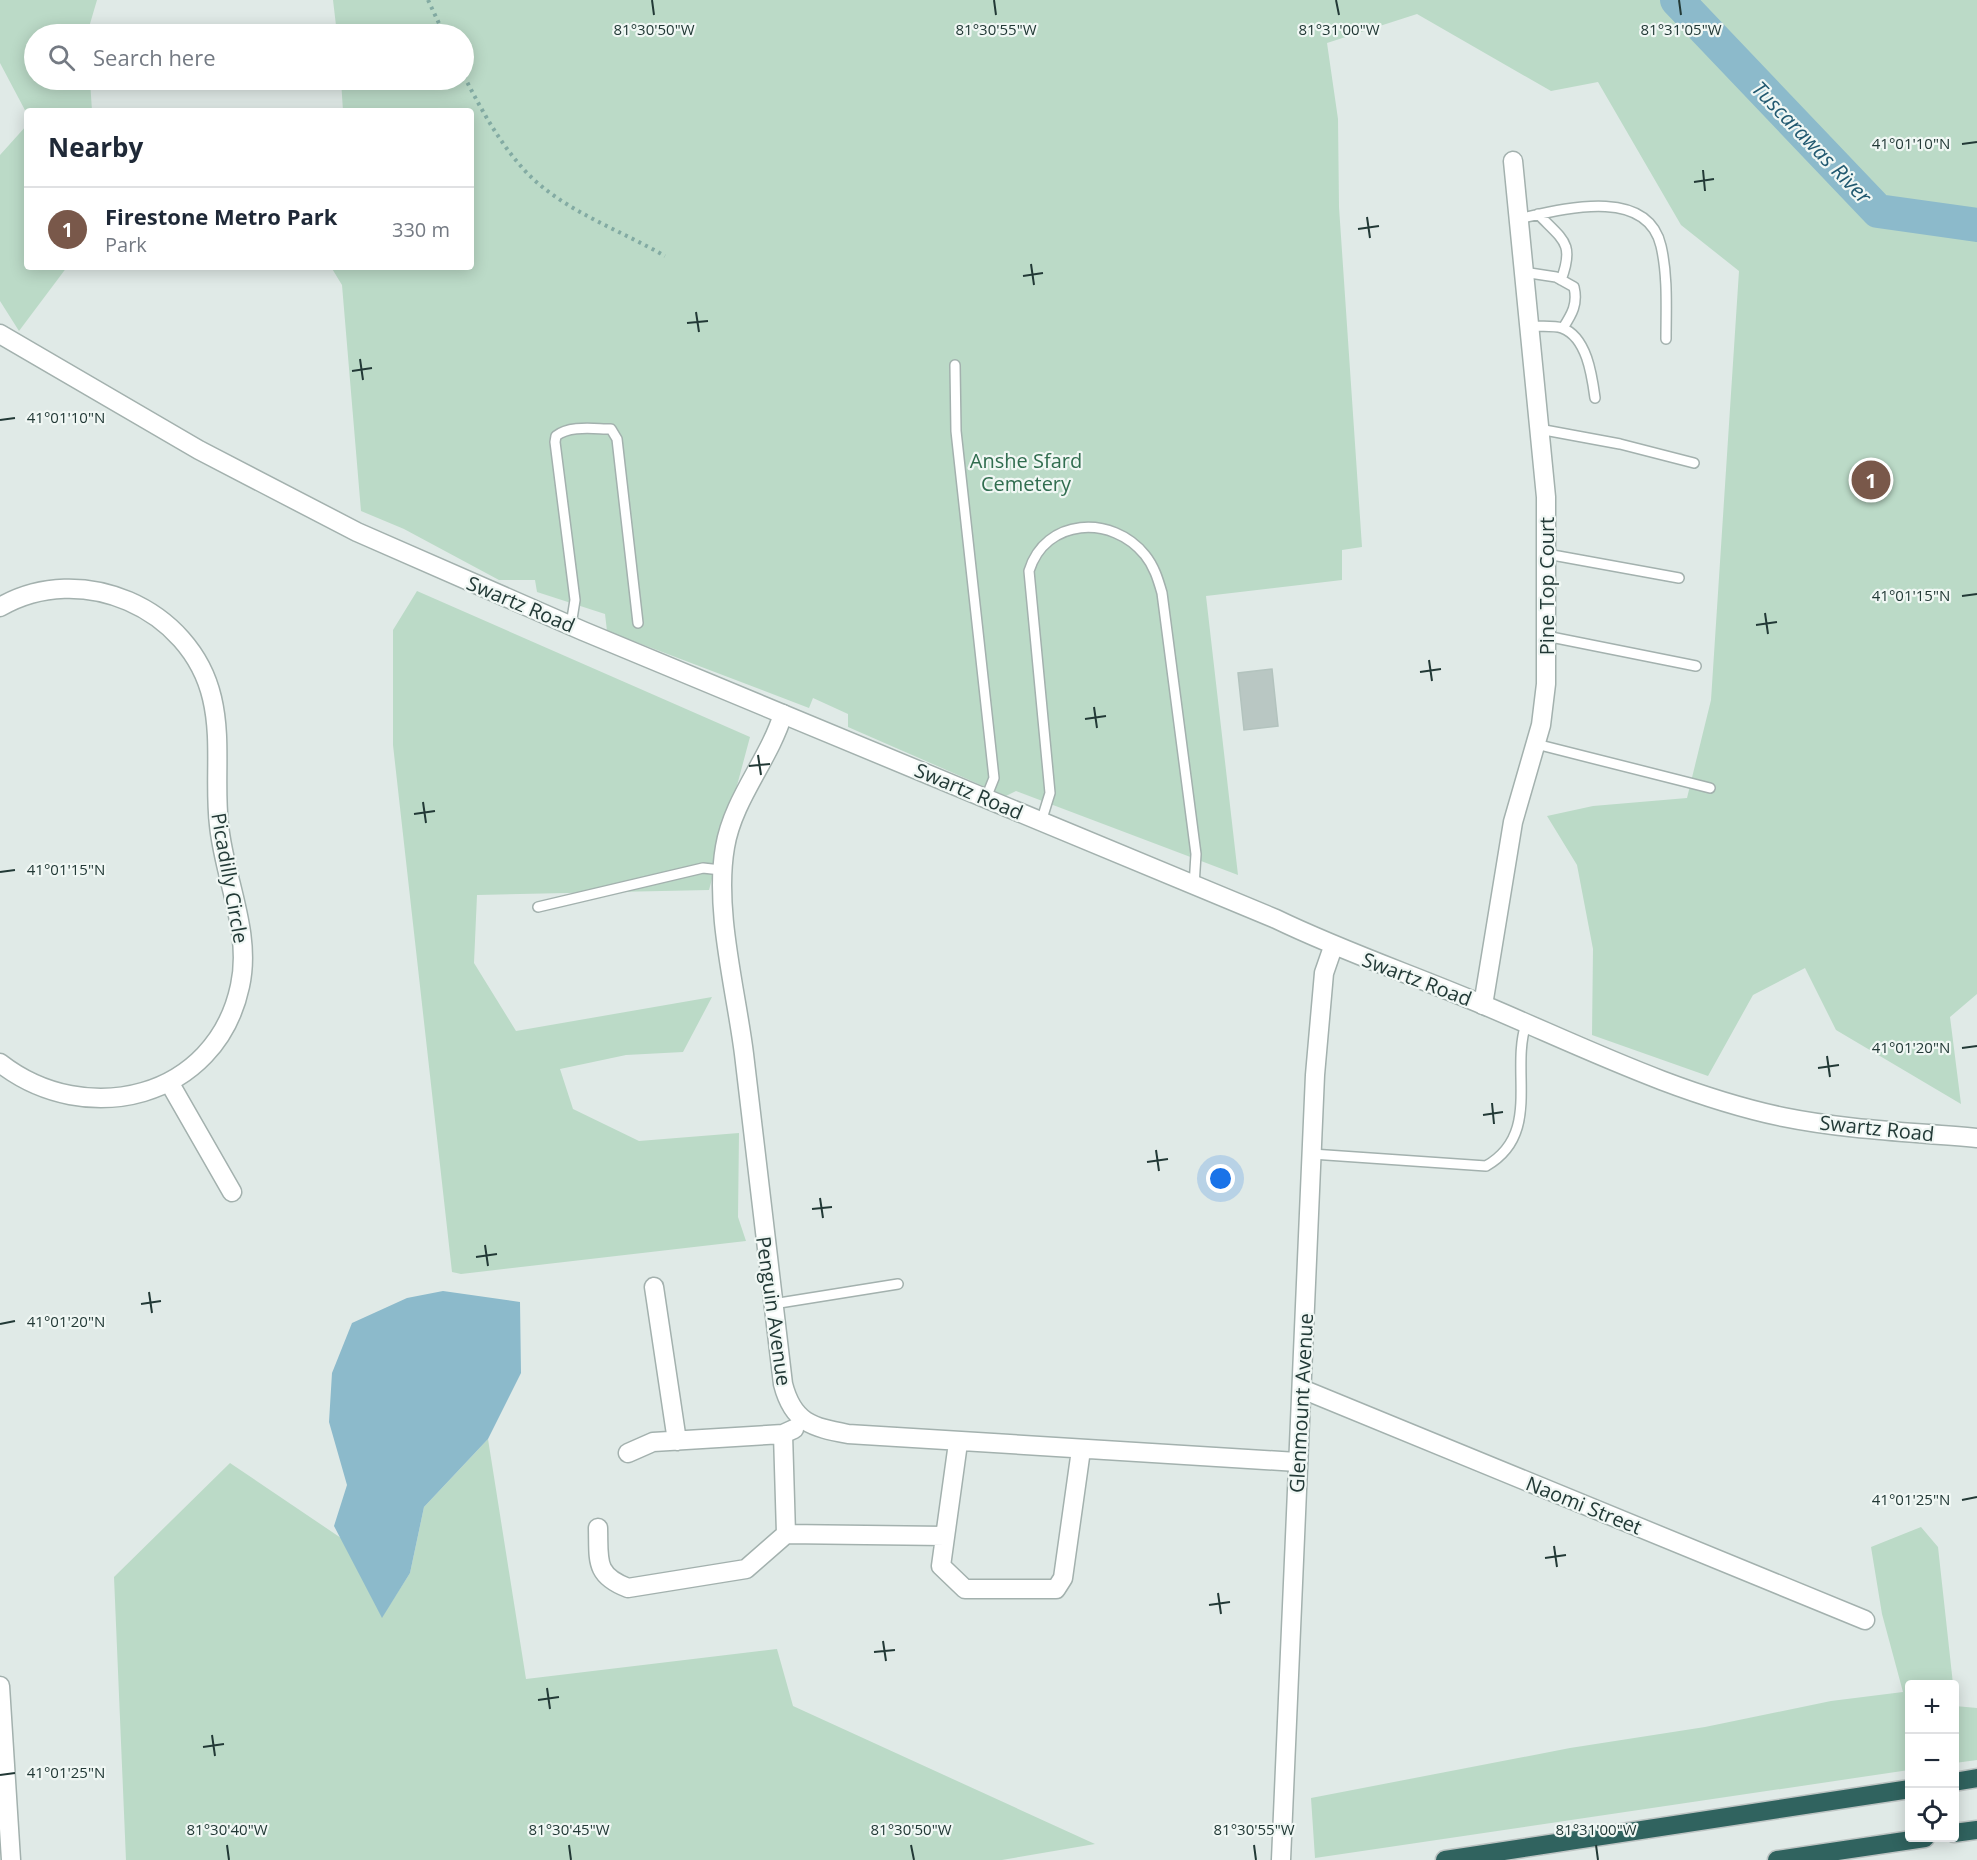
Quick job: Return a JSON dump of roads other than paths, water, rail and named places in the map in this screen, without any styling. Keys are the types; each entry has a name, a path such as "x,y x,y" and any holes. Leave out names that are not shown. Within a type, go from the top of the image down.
{"highway":[{"path":"1959,1781 1977,1778"},
{"path":"1445,1860 1905,1790"},
{"path":"1959,1832 1977,1830"},
{"path":"1778,1860 1905,1841"}],"street":[{"name":"Pine Top Court","path":"1483,1005 1513,822 1536,744 1546,684 1546,497 1513,161"},
{"name":"Swartz Road","path":"0,334 199,450 357,532 571,625 1276,919 1333,947 1483,1005 1643,1073 1740,1106 1824,1123 1977,1138"},
{"name":"Picadilly Circle","path":"0,1063 27,1082 75,1098 96,1100 131,1096 169,1082 197,1061 224,1028 233,1008 243,965 240,930 219,828 217,729 207,681 192,652 154,613 119,596 79,589 55,590 2,602"},
{"name":"Penguin Avenue","path":"783,714 777,731 735,815 725,843 721,870 722,897 786,1397 806,1423"},
{"name":"Glenmount Avenue","path":"1281,1860 1312,1154 1321,1002 1324,973 1333,947"},
{"path":"169,1082 232,1192"},
{"path":"654,1287 677,1441"},
{"name":"Naomi Street","path":"1302,1389 1865,1620"},
{"path":"628,1453 653,1442 783,1434 806,1423 848,1434 958,1443 1298,1462"},
{"path":"783,1434 786,1534"},
{"path":"958,1443 942,1566 965,1589 1056,1589 1064,1578 1081,1450"},
{"path":"598,1528 599,1566 611,1581 628,1588 746,1569 786,1534 945,1536"},
{"path":"0,1686 8,1858"}],"lane":[{"path":"1518,219 1599,205 1622,208 1647,221 1661,244 1666,339"},
{"path":"1538,214 1566,243 1569,258 1561,279"},
{"path":"1523,272 1561,279 1574,286 1577,298 1573,312 1563,328"},
{"path":"1529,326 1563,328 1576,339 1590,366 1595,398"},
{"path":"955,365 956,431 994,778 986,798"},
{"path":"571,625 575,600 555,442 556,436 561,432 573,429 611,429 617,439 638,623"},
{"path":"1539,429 1620,444 1694,463"},
{"path":"1041,822 1050,793 1029,571 1033,555 1043,543 1064,531 1089,526 1107,530 1127,540 1144,554 1157,574 1162,593 1196,854 1194,886"},
{"path":"1547,554 1679,578"},
{"path":"1546,636 1696,666"},
{"path":"1536,744 1710,788"},
{"path":"538,907 704,868 721,870"},
{"path":"1312,1154 1486,1166 1498,1159 1509,1146 1519,1121 1523,1100 1520,1043 1527,1024"},
{"path":"773,1304 897,1284"}],"water":[{"path":"443,1291 520,1302 521,1373 488,1439 424,1507 410,1573 382,1618 334,1526 347,1485 329,1422 332,1373 352,1323 407,1298"}],"waterway":[{"name":"Tuscarawas River","path":"1677,0 1878,211 1977,225"}],"place":[{"name":"Firestone Metro Park","path":"1871,480"}],"park label":[{"name":"Anshe Sfard Cemetery","path":"1026,472"}]}
